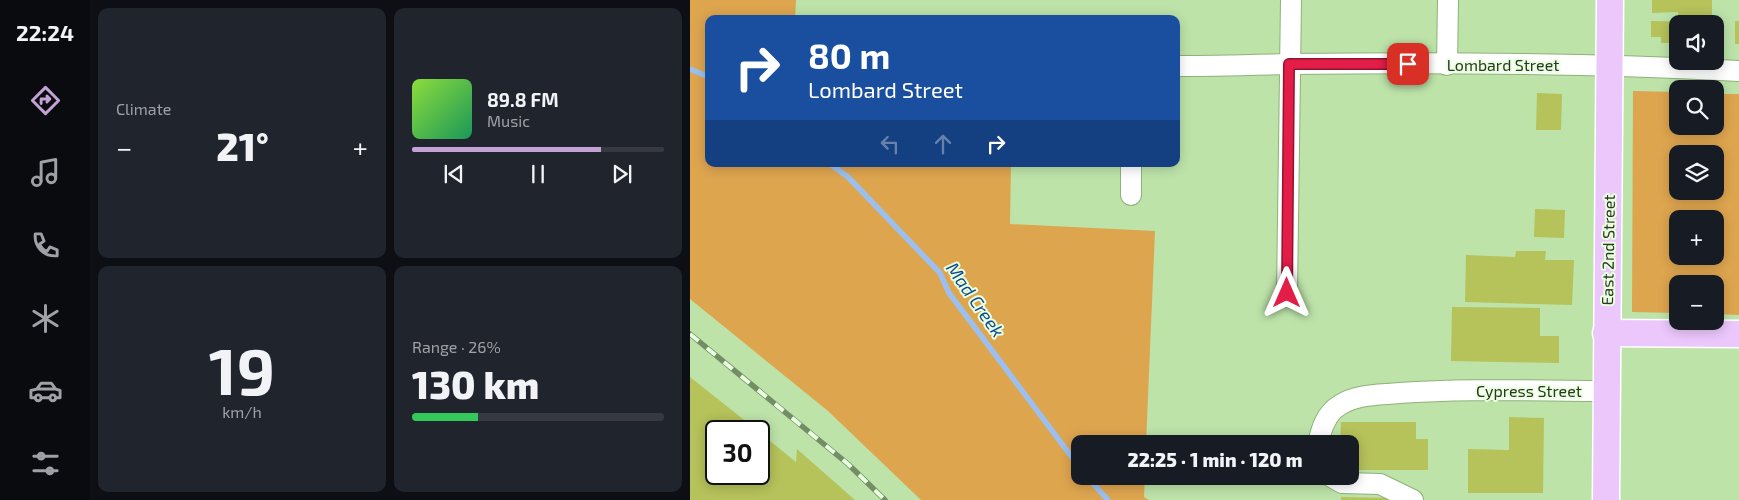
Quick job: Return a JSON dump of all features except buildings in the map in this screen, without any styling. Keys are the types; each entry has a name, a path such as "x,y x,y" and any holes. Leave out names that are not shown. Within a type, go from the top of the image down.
{"main road":[{"name":"East 2nd Street","path":"1606,500 1610,0"},
{"path":"1606,333 1739,334"}],"street":[{"path":"1287,293 1290,0"},
{"path":"1447,64 1448,0"},
{"name":"Lombard Street","path":"1180,66 1447,64 1609,67 1629,65 1739,71"},
{"path":"1131,167 1131,195"},
{"name":"Cypress Street","path":"1320,435 1327,417 1339,405 1360,396 1452,390 1606,391"},
{"path":"1359,483 1380,484 1413,500"}],"shaded area":[{"path":"690,0 796,0 795,15 705,15 705,167 1011,167 1010,224 1155,231 1146,435 1071,435 1071,485 1145,485 1144,497 1149,500 921,500 828,411 690,299"},
{"path":"1633,91 1669,92 1669,135 1724,135 1724,94 1739,94 1739,315 1724,314 1724,275 1669,275 1669,313 1632,312"}],"waterway":[{"name":"Mad Creek","path":"690,69 705,75"},
{"name":"Mad Creek","path":"834,167 848,177 940,273 949,293 1071,456"},
{"name":"Mad Creek","path":"1094,485 1108,500"}],"railway":[{"path":"690,334 848,464 885,500"}],"route":[{"path":"1287,293 1289,64 1408,64"}]}
